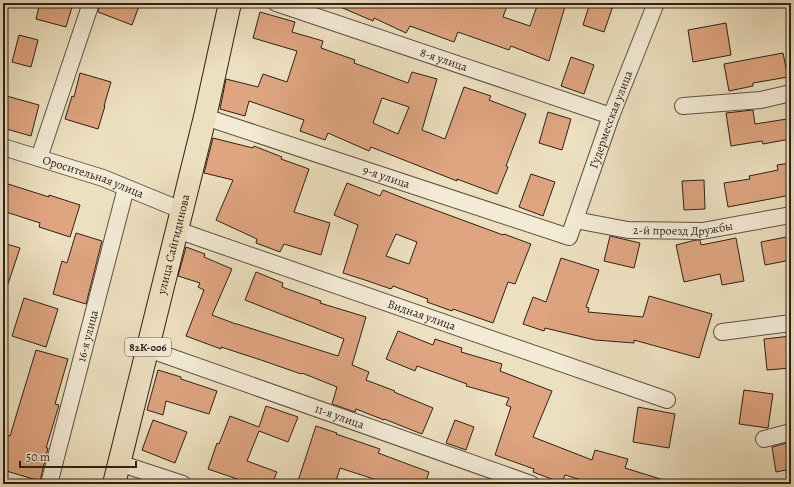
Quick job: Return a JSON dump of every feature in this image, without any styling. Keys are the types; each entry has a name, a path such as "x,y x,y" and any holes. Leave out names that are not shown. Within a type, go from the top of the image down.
{"main road":[{"name":"улица Сайгидинова","path":"114,484 205,117 230,3"}],"street":[{"path":"39,158 91,3"},
{"name":"8-я улица","path":"276,3 611,116"},
{"name":"Гудермесская улица","path":"568,236 611,116 656,3"},
{"path":"683,106 761,100 791,93"},
{"name":"9-я улица","path":"205,117 568,236"},
{"name":"Оросительная улица","path":"3,148 104,178 126,188 179,220"},
{"name":"16-я улица","path":"49,484 126,188"},
{"name":"2-й проезд Дружбы","path":"575,220 628,230 702,231 791,215"},
{"name":"Видная улица","path":"179,220 667,400"},
{"path":"722,332 791,323"},
{"name":"11-я улица","path":"148,349 531,484"},
{"path":"764,439 791,432"},
{"path":"120,463 183,484"}],"building":[{"path":"40,3 58,3 72,7 66,27 36,19"},
{"path":"100,3 131,3 139,6 132,25 98,12"},
{"path":"331,3 508,3 503,17 530,26 538,3 566,3 549,61 511,46 509,50 458,32 454,42 410,26 406,33 374,18 373,21"},
{"path":"590,3 614,3 604,32 583,25"},
{"path":"260,12 295,22 292,32 323,41 321,48 355,60 354,63 408,83 412,72 437,79 422,130 445,139 464,87 491,96 489,100 526,114 497,194 457,179 457,181 371,147 369,151 328,133 325,140 300,131 304,120 249,101 245,116 220,109 226,79 258,87 263,74 287,82 297,51 253,38","holes":["382,98 409,107 398,134 373,123"]},
{"path":"726,23 731,55 693,62 688,30"},
{"path":"19,35 38,40 31,67 12,62"},
{"path":"783,53 788,77 753,83 753,86 729,91 724,64"},
{"path":"571,57 594,65 584,94 561,86"},
{"path":"80,73 111,82 98,129 65,119 72,96 74,97"},
{"path":"3,95 39,105 31,136 3,128"},
{"path":"753,110 755,124 787,119 790,139 763,144 762,141 731,146 726,113"},
{"path":"548,112 571,119 562,150 539,143"},
{"path":"213,138 253,148 254,146 282,157 281,159 309,169 294,212 330,223 321,255 284,244 280,252 256,243 257,239 216,220 233,180 204,173"},
{"path":"791,163 791,195 728,207 724,183 750,179 749,176 778,170 777,165"},
{"path":"531,174 555,182 543,216 519,207"},
{"path":"704,180 705,209 684,210 682,181"},
{"path":"347,183 380,196 383,190 531,244 515,284 508,282 493,323 453,309 452,311 427,302 428,299 393,286 391,289 343,273 358,225 334,215","holes":["396,234 417,242 409,264 386,256"]},
{"path":"8,184 80,205 70,237 39,227 40,223 3,211 3,199"},
{"path":"76,233 102,241 86,304 53,294 62,261 67,263"},
{"path":"610,236 640,243 634,268 604,261"},
{"path":"791,236 791,260 765,265 761,242"},
{"path":"736,238 744,281 722,285 720,274 684,282 676,245 700,240 701,245"},
{"path":"3,243 20,248 5,293 3,292"},
{"path":"186,247 205,254 204,257 232,269 212,315 338,356 344,339 245,300 256,272 283,283 282,287 321,301 320,303 366,317 352,365 369,372 366,380 433,408 422,434 356,409 355,412 332,404 337,387 302,373 301,374 221,347 221,349 186,336 204,290 198,287 200,283 178,276"},
{"path":"561,258 599,270 586,307 589,308 588,312 643,317 649,296 712,314 699,358 634,340 634,343 595,340 545,328 544,331 523,324 533,297 546,302"},
{"path":"24,298 58,309 46,347 12,336"},
{"path":"398,331 433,345 435,339 462,348 461,352 502,364 500,371 552,391 533,437 592,460 595,450 628,459 625,468 667,481 667,484 595,484 565,475 562,483 533,472 534,469 495,455 511,407 506,405 509,398 466,386 467,384 417,366 415,371 386,359"},
{"path":"791,336 791,368 767,370 764,339"},
{"path":"36,350 68,359 55,404 59,405 46,448 48,448 40,481 3,470 3,434 10,436"},
{"path":"158,370 217,391 209,414 166,401 163,415 147,410"},
{"path":"744,390 773,394 768,428 739,424"},
{"path":"266,406 298,417 288,442 259,431 247,461 277,472 272,484 242,484 243,481 208,469 217,443 219,444 230,416 259,427"},
{"path":"638,407 675,414 669,448 633,442"},
{"path":"153,420 187,432 175,463 142,450"},
{"path":"455,420 474,427 466,450 446,443"},
{"path":"316,426 380,449 378,453 429,472 425,484 389,484 340,468 335,484 297,484"},
{"path":"791,442 791,469 776,472 772,447"}]}
